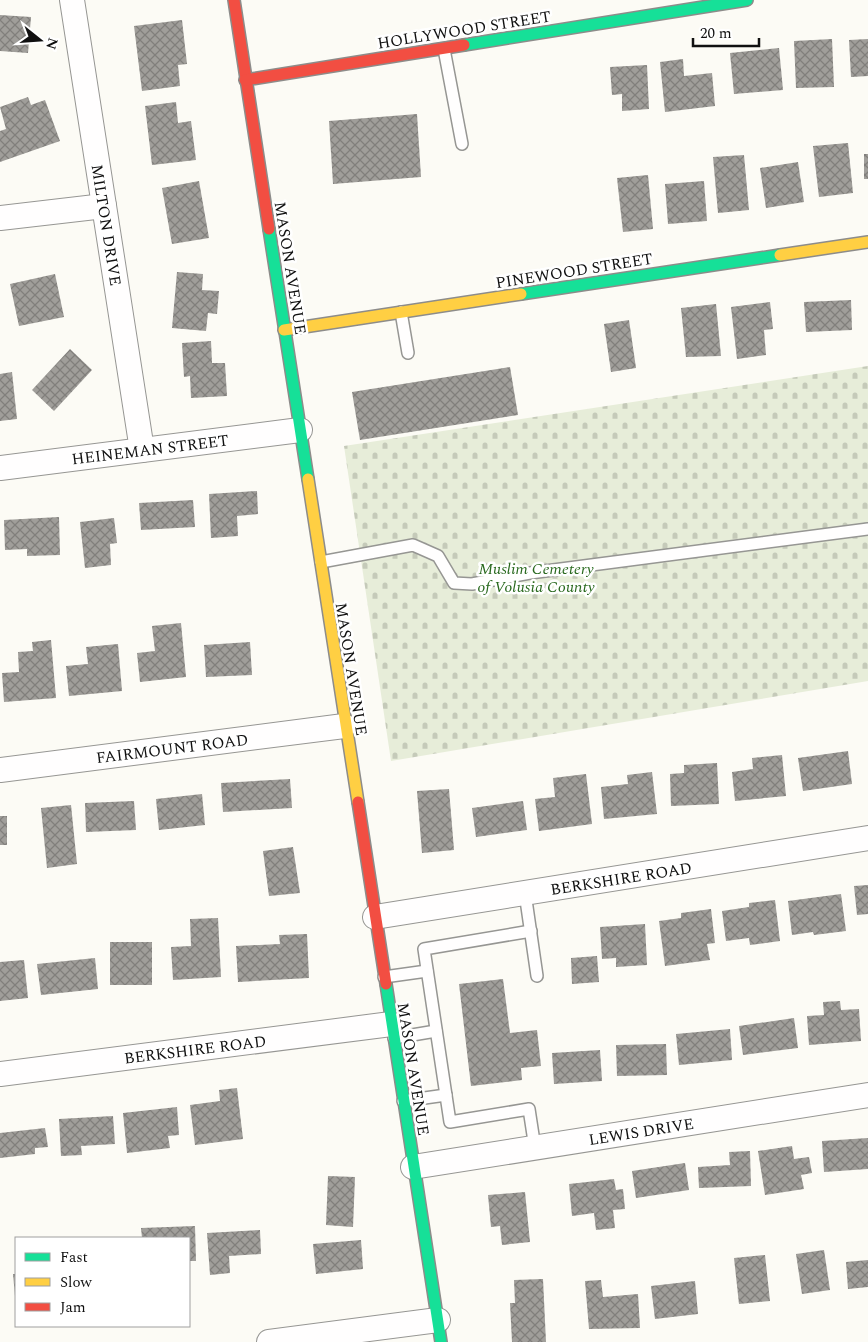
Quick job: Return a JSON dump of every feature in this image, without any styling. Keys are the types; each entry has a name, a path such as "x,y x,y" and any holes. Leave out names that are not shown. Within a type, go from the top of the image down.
{"main road":[{"name":"MASON AVENUE","path":"234,0 344,726 439,1331"},
{"name":"HOLLYWOOD STREET","path":"245,80 746,0"},
{"name":"PINEWOOD STREET","path":"284,330 868,242"}],"street":[{"name":"MILTON DRIVE","path":"72,0 142,450"},
{"path":"0,218 104,206"},
{"name":"HEINEMAN STREET","path":"0,468 300,430"},
{"name":"FAIRMOUNT ROAD","path":"0,770 344,726"},
{"name":"BERKSHIRE ROAD","path":"375,917 868,838"},
{"name":"BERKSHIRE ROAD","path":"0,1074 392,1031"},
{"name":"LEWIS DRIVE","path":"413,1167 868,1095"},
{"path":"269,1342 439,1331"}],"lane":[{"path":"444,49 462,144"},
{"path":"400,312 408,353"},
{"path":"320,563 413,545 438,556 454,583 472,584 530,573 868,529"},
{"path":"525,893 537,976"},
{"path":"531,931 424,949 450,1122 529,1109 534,1148"},
{"path":"384,977 427,971"},
{"path":"392,1031 436,1031"},
{"path":"403,1101 446,1095"}],"green space":[{"name":"Muslim Cemetery of Volusia County","path":"868,366 868,681 391,761 344,446"}],"building":[{"path":"0,15 31,17 28,53 0,51"},
{"path":"182,20 187,64 178,65 180,86 142,91 134,26"},
{"path":"832,39 834,87 796,88 794,41"},
{"path":"868,39 868,76 851,77 849,40"},
{"path":"779,48 783,90 734,94 730,53"},
{"path":"683,59 684,76 712,73 715,106 665,112 660,62"},
{"path":"647,65 649,109 622,111 622,94 612,95 610,67"},
{"path":"28,97 31,105 45,100 60,141 0,162 0,131 6,129 0,107"},
{"path":"176,102 178,123 191,121 196,160 152,165 145,106"},
{"path":"417,114 421,177 333,184 329,121"},
{"path":"848,143 853,193 819,197 813,146"},
{"path":"864,154 868,154 868,179 864,179"},
{"path":"744,155 749,210 718,213 713,157"},
{"path":"798,162 804,202 766,208 760,168"},
{"path":"648,175 653,229 623,232 617,178"},
{"path":"199,181 209,238 172,244 162,188"},
{"path":"704,181 707,221 668,224 665,184"},
{"path":"177,272 203,274 202,290 219,291 217,314 208,313 206,331 172,328"},
{"path":"55,274 64,317 19,326 10,284"},
{"path":"851,300 852,330 806,332 804,302"},
{"path":"770,302 773,329 764,330 766,355 737,359 731,307"},
{"path":"716,304 721,356 686,357 681,308"},
{"path":"629,320 636,368 611,372 604,324"},
{"path":"211,341 212,363 225,363 227,396 191,398 190,376 184,377 182,343"},
{"path":"70,349 92,370 54,411 32,390"},
{"path":"510,367 518,415 360,440 352,392"},
{"path":"12,372 17,419 0,421 0,374"},
{"path":"257,491 258,514 237,516 238,536 211,538 209,494"},
{"path":"193,500 195,527 141,530 139,503"},
{"path":"59,517 60,555 27,556 27,549 5,550 4,520"},
{"path":"114,518 117,543 110,544 111,565 85,568 80,522"},
{"path":"181,623 186,677 140,682 137,653 155,651 152,626"},
{"path":"51,640 56,698 4,702 2,673 19,672 18,652 33,651 32,642"},
{"path":"250,642 252,675 206,677 204,645"},
{"path":"118,644 122,691 69,696 66,666 88,664 86,647"},
{"path":"848,751 852,784 803,791 798,758"},
{"path":"782,755 786,796 735,801 732,772 753,769 752,758"},
{"path":"717,763 719,804 671,806 670,774 684,773 684,765"},
{"path":"652,772 657,814 604,819 601,787 628,784 627,775"},
{"path":"586,774 592,824 539,831 535,799 555,797 553,778"},
{"path":"290,779 292,808 223,812 221,783"},
{"path":"449,789 454,850 422,853 417,791"},
{"path":"202,794 205,825 159,830 156,799"},
{"path":"134,801 136,830 86,832 85,803"},
{"path":"523,801 527,830 476,837 472,808"},
{"path":"71,805 77,864 47,868 41,808"},
{"path":"0,816 7,816 7,845 0,845"},
{"path":"293,847 300,893 269,896 263,851"},
{"path":"868,885 868,914 857,915 854,886"},
{"path":"841,894 846,931 814,935 813,932 792,935 788,901"},
{"path":"775,900 780,941 750,945 749,938 726,941 722,911 749,907 749,903"},
{"path":"711,909 715,943 707,944 710,960 665,966 659,921 681,918 681,913"},
{"path":"218,918 221,977 173,980 171,947 191,946 190,919"},
{"path":"645,924 647,965 616,967 616,958 602,959 600,927"},
{"path":"307,934 309,978 238,982 236,946 280,944 279,935"},
{"path":"110,942 152,942 152,985 110,985"},
{"path":"597,956 599,982 572,984 571,958"},
{"path":"95,958 98,989 41,995 37,964"},
{"path":"24,960 28,998 0,1001 0,962"},
{"path":"503,979 510,1033 537,1030 541,1066 521,1068 522,1080 471,1086 459,984"},
{"path":"840,1001 841,1010 859,1009 861,1041 809,1045 807,1016 824,1015 823,1002"},
{"path":"794,1018 798,1048 743,1055 739,1026"},
{"path":"730,1029 732,1060 679,1065 676,1034"},
{"path":"666,1044 667,1075 617,1076 616,1045"},
{"path":"600,1050 602,1081 554,1084 552,1053"},
{"path":"237,1088 243,1139 195,1145 190,1105 220,1101 219,1090"},
{"path":"177,1107 179,1135 168,1136 170,1148 127,1153 123,1113"},
{"path":"113,1116 115,1144 81,1146 82,1155 61,1156 59,1119"},
{"path":"45,1128 48,1147 35,1148 35,1154 0,1158 0,1133"},
{"path":"868,1138 868,1169 824,1172 822,1141"},
{"path":"792,1146 794,1159 809,1157 812,1173 801,1175 804,1189 765,1195 758,1151"},
{"path":"750,1151 751,1186 699,1188 698,1167 730,1165 729,1152"},
{"path":"685,1163 689,1190 636,1198 632,1171"},
{"path":"328,1176 355,1177 353,1227 326,1225"},
{"path":"614,1179 616,1190 623,1189 625,1209 613,1210 615,1228 596,1230 594,1213 572,1216 569,1184"},
{"path":"525,1192 530,1242 502,1245 500,1226 491,1227 488,1195"},
{"path":"195,1226 196,1261 190,1261 190,1237 142,1237 141,1228"},
{"path":"260,1230 261,1254 229,1256 230,1273 210,1275 207,1233"},
{"path":"361,1240 363,1269 316,1274 313,1244"},
{"path":"824,1250 830,1290 802,1294 796,1254"},
{"path":"765,1255 770,1301 739,1304 734,1258"},
{"path":"868,1260 868,1287 848,1289 846,1262"},
{"path":"13,1274 15,1274 15,1296"},
{"path":"543,1279 546,1342 512,1342 510,1303 515,1303 514,1280"},
{"path":"601,1280 603,1297 638,1294 640,1328 589,1329 585,1281"},
{"path":"695,1281 698,1314 655,1319 651,1286"}],"traffic: fast":[{"path":"464,45 747,0"},
{"path":"269,229 308,479"},
{"path":"521,294 780,255"},
{"path":"386,984 441,1342"}],"traffic: slow":[{"path":"780,255 868,242"},
{"path":"284,330 521,294"},
{"path":"308,479 358,802"}],"traffic: jam":[{"path":"234,0 269,229"},
{"path":"245,80 464,45"},
{"path":"358,802 386,984"}]}
